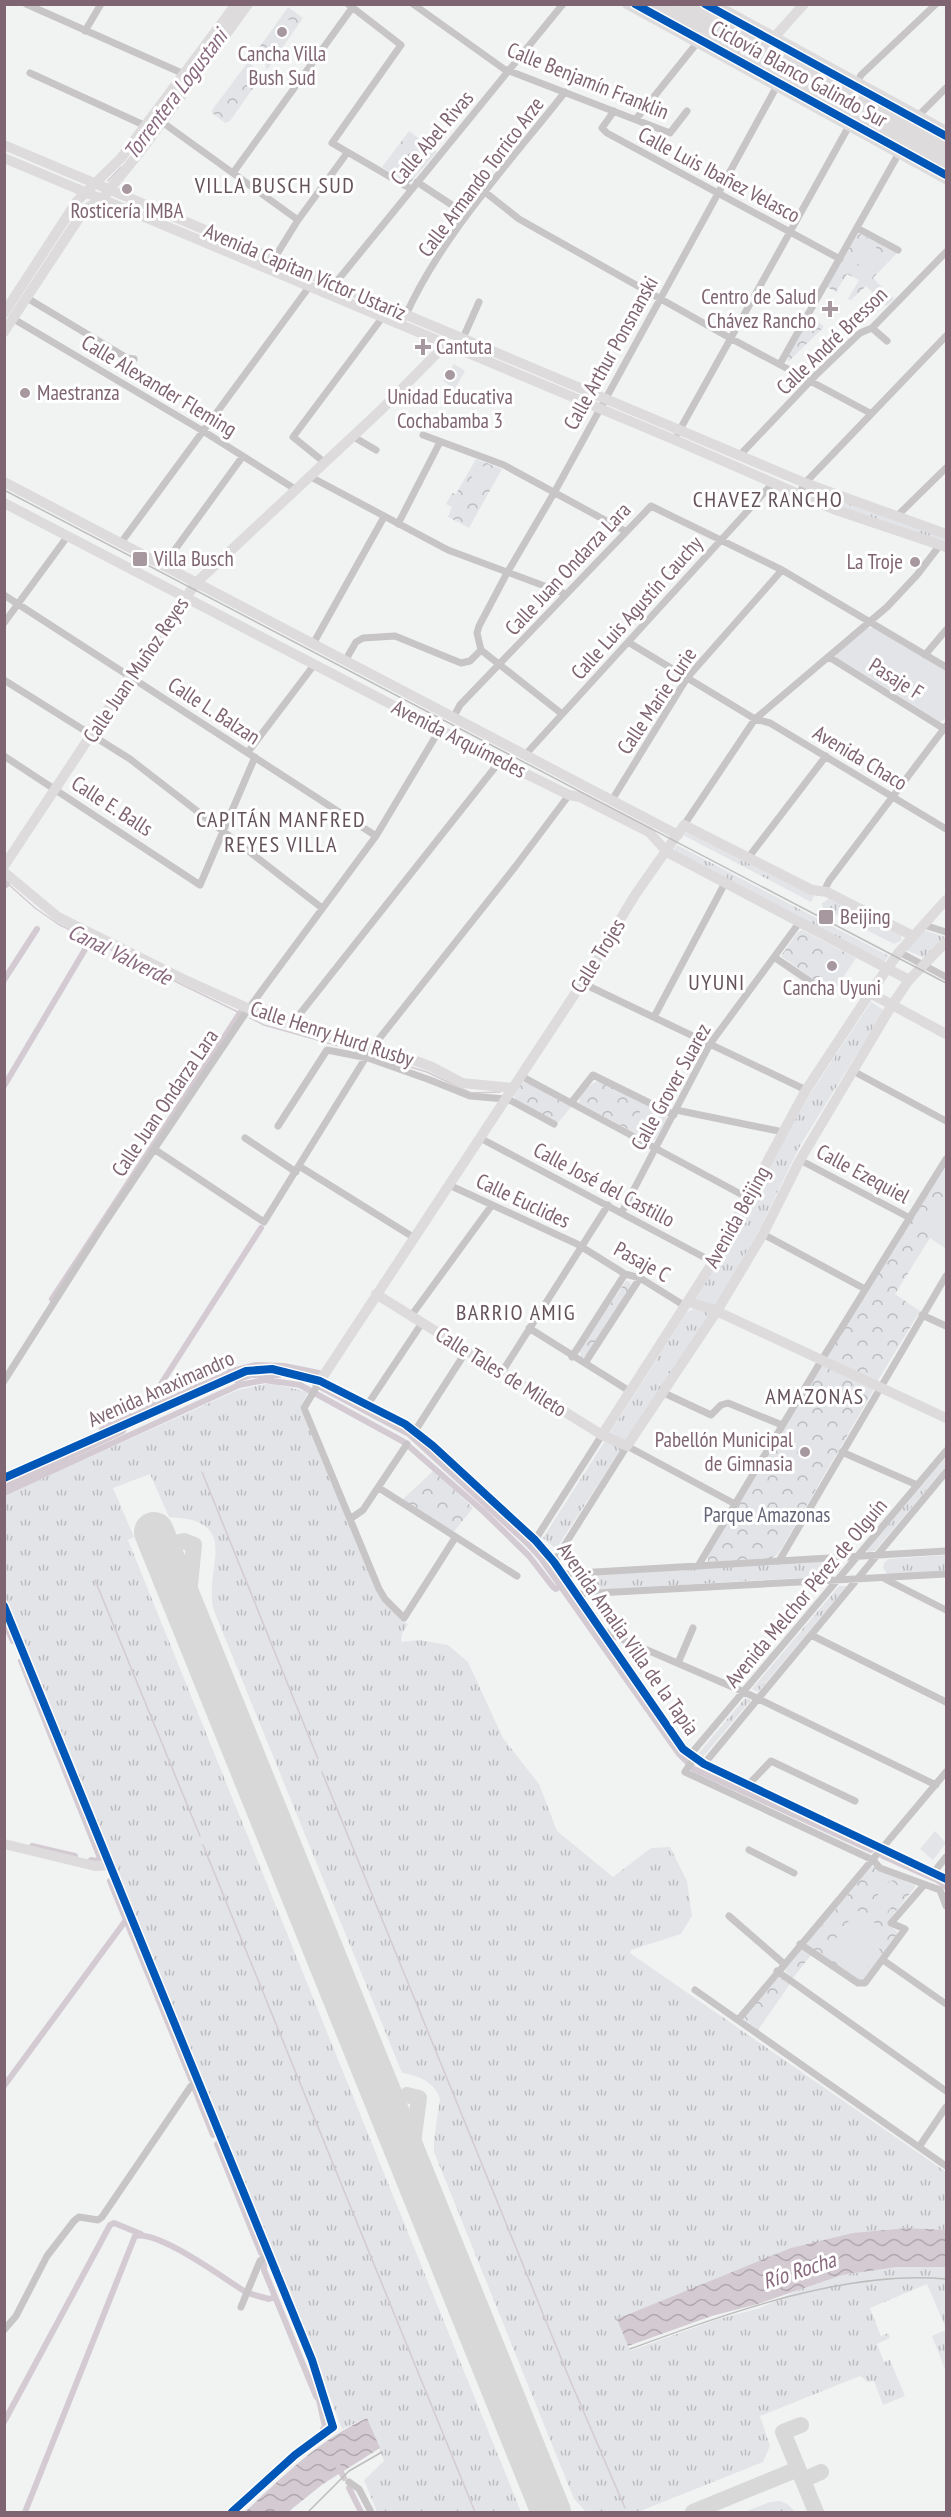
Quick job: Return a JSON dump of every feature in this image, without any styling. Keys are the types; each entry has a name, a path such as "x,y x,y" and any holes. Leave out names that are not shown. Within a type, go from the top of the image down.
{"highway":[{"path":"657,4 946,163"},
{"path":"683,4 770,43 851,96 946,148"}],"main road":[{"path":"4,332 6,313 77,201 121,158 236,4"},
{"path":"6,313 27,298 85,209 101,200 109,190 248,4"},
{"path":"627,4 946,179"},
{"path":"714,4 770,43 858,82 946,131"},
{"path":"770,43 804,4"},
{"name":"Avenida Capitan Víctor Ustariz","path":"4,145 606,397 805,483 946,534"},
{"name":"Avenida Capitan Víctor Ustariz","path":"4,158 600,408 846,514 943,546"},
{"path":"72,187 79,184 77,176"},
{"path":"115,205 116,198 121,195"},
{"name":"Calle Juan Muñoz Reyes","path":"5,872 91,735 184,597 446,344"},
{"name":"Avenida Arquímedes","path":"4,482 678,835"},
{"name":"Avenida Arquímedes","path":"4,503 500,761 569,795 580,796 648,832 667,852 909,980"},
{"path":"684,825 812,890 824,891 913,936"},
{"name":"Calle Trojes","path":"319,1382 582,983 635,895 684,825"},
{"name":"Calle Henry Hurd Rusby","path":"5,872 58,917 183,980 291,1026 369,1054 432,1067 462,1083 512,1088"},
{"name":"Avenida Beijing","path":"602,1435 713,1262 806,1090 899,952 946,900"},
{"name":"Avenida Beijing","path":"627,1446 717,1311 763,1234 800,1160 894,1002 909,980 946,942"},
{"path":"872,991 946,1027"},
{"path":"894,1002 946,1034"},
{"name":"Calle Tales de Mileto","path":"376,1294 602,1435 627,1446"},
{"path":"686,1304 717,1311 946,1418"},
{"name":"Avenida Anaximandro","path":"4,1478 246,1371 272,1369 319,1382"},
{"path":"4,1606 110,1865 95,1866 8,1845 4,1857"}],"street":[{"path":"26,4 184,74"},
{"path":"85,31 101,4"},
{"name":"Calle Benjamín Franklin","path":"413,4 509,70 565,92 670,133 687,111"},
{"name":"Calle Abel Rivas","path":"329,295 334,283 563,4"},
{"path":"851,96 861,75 936,4"},
{"path":"233,173 350,6 401,45 332,143 347,153 355,154 411,189"},
{"path":"636,119 697,43"},
{"path":"30,73 146,126"},
{"name":"Calle Arthur Ponsnanski","path":"481,650 477,633 479,626 507,573 555,493 784,73"},
{"path":"919,115 946,88"},
{"name":"Calle Armando Torrico Arze","path":"402,326 406,314 444,249 485,192 565,92"},
{"name":"Calle Luis Ibañez Velasco","path":"614,111 602,128 608,134 840,259"},
{"path":"162,122 298,220"},
{"path":"675,440 849,126"},
{"path":"268,269 298,220 347,153"},
{"path":"780,364 899,153"},
{"path":"417,182 467,216"},
{"path":"485,192 519,219 730,338 870,413"},
{"path":"857,228 898,250"},
{"name":"Calle André Bresson","path":"740,455 813,381 816,375 860,333 872,328 946,252"},
{"path":"120,544 309,287"},
{"path":"27,298 127,358 134,359"},
{"path":"463,338 479,302"},
{"name":"Calle Alexander Fleming","path":"6,313 296,489"},
{"path":"324,462 292,437 382,318"},
{"path":"872,328 887,341"},
{"path":"799,494 805,483 870,413 946,336"},
{"path":"423,435 504,465 625,531"},
{"path":"352,436 376,450"},
{"path":"398,524 440,442"},
{"path":"163,566 243,456"},
{"path":"896,517 946,468"},
{"path":"309,476 448,550 566,594"},
{"name":"Calle Luis Agustín Cauchy","path":"525,755 772,483"},
{"name":"Calle Juan Ondarza Lara","path":"453,718 460,705 651,506 782,570 946,667"},
{"path":"313,644 384,517"},
{"path":"4,623 67,537"},
{"name":"Calle Trojes","path":"684,825 755,718 887,607 943,546"},
{"name":"Calle Marie Curie","path":"612,800 687,678 782,570"},
{"name":"Calle L. Balzan","path":"4,595 376,836"},
{"path":"925,655 946,630"},
{"path":"345,661 356,642 363,639 395,636 461,663 470,661 481,650 562,714"},
{"name":"Avenida Chaco","path":"628,642 755,718 770,723 946,829"},
{"name":"Pasaje F","path":"829,657 946,728"},
{"path":"248,752 314,665"},
{"path":"4,680 130,759 322,908"},
{"path":"824,891 946,728"},
{"name":"Calle Juan Ondarza Lara","path":"4,1381 59,1293 249,1008 376,836 440,729"},
{"name":"Calle E. Balls","path":"4,756 200,885 224,830"},
{"path":"748,858 826,756"},
{"path":"224,830 255,757"},
{"path":"291,1026 500,761"},
{"path":"154,1149 264,1222 369,1054 569,795"},
{"path":"654,1017 725,883"},
{"name":"Calle Grover Suarez","path":"622,1212 710,1044 799,923"},
{"path":"924,925 946,932"},
{"path":"899,952 946,977"},
{"path":"774,957 827,993"},
{"path":"582,983 806,1090"},
{"name":"Calle Henry Hurd Rusby","path":"278,1126 327,1050 369,1054 458,1093 506,1099"},
{"path":"853,1071 946,1121"},
{"path":"571,1103 593,1075 675,1112 783,1132"},
{"path":"520,1076 748,1198"},
{"path":"506,1099 554,1124"},
{"path":"245,1138 413,1237"},
{"name":"Calle José del Castillo","path":"480,1138 713,1262"},
{"path":"698,1566 946,1159"},
{"name":"Calle Ezequiel","path":"800,1160 910,1218"},
{"name":"Calle Euclides","path":"448,1185 582,1247"},
{"path":"411,1316 492,1204"},
{"path":"502,1372 608,1205"},
{"path":"763,1234 865,1289"},
{"name":"Pasaje C","path":"582,1247 626,1274 640,1278 686,1304"},
{"path":"572,1356 626,1274"},
{"path":"779,1561 946,1276"},
{"path":"585,1363 640,1278"},
{"path":"922,1315 946,1326"},
{"path":"368,1404 422,1323"},
{"path":"529,1329 631,1392"},
{"path":"415,1431 466,1350"},
{"name":"Calle Trojes","path":"319,1382 304,1408 350,1519"},
{"name":"Avenida Anaximandro","path":"319,1382 368,1404 415,1431 535,1540"},
{"path":"664,1393 711,1415 720,1405 728,1403 782,1425"},
{"name":"Avenida Beijing","path":"535,1540 602,1435"},
{"path":"406,1444 363,1510 350,1519 385,1599 404,1618 455,1538"},
{"path":"627,1446 735,1504"},
{"name":"Avenida Beijing","path":"554,1562 627,1446"},
{"name":"Avenida Melchor Pérez de Olguín","path":"692,1758 744,1692 946,1450"},
{"path":"842,1452 917,1485"},
{"name":"Avenida Melchor Pérez de Olguín","path":"704,1764 946,1472"},
{"path":"379,1488 517,1576"},
{"name":"Avenida Amalia Villa de la Tapia","path":"535,1540 578,1594 598,1629 683,1749 692,1758 946,1879"},
{"path":"562,1574 946,1551"},
{"path":"578,1594 946,1574"},
{"path":"884,1578 946,1610"},
{"path":"678,1663 693,1628"},
{"path":"598,1629 744,1692 936,1785"},
{"path":"811,1635 946,1702"},
{"name":"Avenida Amalia Villa de la Tapia","path":"692,1758 685,1772 873,1860 880,1868 940,1890 946,1906"},
{"path":"748,1785 771,1761 855,1801"},
{"path":"738,2020 783,1963 883,1849 946,1772"},
{"path":"749,1850 794,1873"},
{"path":"934,1872 946,1857"},
{"path":"110,1865 312,2360 333,2427 295,2455 232,2512"},
{"path":"800,1944 862,1984 905,1929 891,1923 924,1885"},
{"path":"729,1916 783,1963"},
{"path":"883,1959 946,2004"},
{"path":"777,1971 946,2091"},
{"path":"695,1990 946,2166"},
{"path":"4,2330 16,2316 47,2256 74,2221 79,2217 98,2220 102,2217 187,2091 198,2081"},
{"path":"919,2146 946,2108"},
{"path":"241,2307 260,2261 269,2254"},
{"path":"349,2482 359,2489 372,2512"}],"green space":[{"path":"637,5 643,5 774,76 775,80"},
{"path":"288,7 303,18 267,70 265,64 257,58 251,59"},
{"name":"Cancha Villa Bush Sud","path":"283,16 297,25 281,48 267,38"},
{"path":"248,62 264,73 230,121 225,123 212,113 212,110"},
{"path":"787,83 946,170 946,174 783,84"},
{"path":"860,91 946,138 946,141 862,95"},
{"path":"409,131 437,152 409,184 382,167"},
{"path":"396,153 417,168 409,179 388,164"},
{"path":"858,233 897,253 873,278 894,299 886,306 866,286 851,300 848,299 859,280 847,274 836,292 827,287"},
{"path":"864,241 877,248 866,269 853,261"},
{"path":"811,315 824,327 788,362 788,356"},
{"path":"454,364 465,371 455,389 443,381"},
{"path":"476,459 502,469 469,528 448,517 452,507 446,504 452,493 456,494"},
{"path":"478,464 493,471 483,493 468,486"},
{"path":"811,490 946,537 946,543 840,507 809,494"},
{"path":"866,628 875,628 946,670 946,718 940,722 836,657 836,653"},
{"path":"686,830 814,896 811,902 683,835"},
{"path":"677,845 889,956 883,963 673,851"},
{"path":"830,898 900,934 902,940 894,944 823,908 822,903"},
{"path":"802,930 856,958 833,993 781,956 797,933"},
{"path":"924,930 945,937 924,958 906,950"},
{"name":"Cancha Uyuni","path":"831,951 846,961 833,981 818,971"},
{"path":"871,1002 884,1010 801,1144 758,1232 715,1306 695,1300 810,1094"},
{"path":"599,1081 666,1114 667,1119 655,1140 650,1141 579,1103 586,1089"},
{"path":"522,1082 572,1106 557,1124 516,1101 514,1095"},
{"path":"644,1104 660,1113 647,1137 631,1129"},
{"path":"946,1164 946,1249 930,1238 895,1294 920,1311 877,1382 827,1357"},
{"path":"946,1193 946,1243 924,1229"},
{"path":"626,1281 629,1281 632,1287 586,1356 582,1357 579,1351"},
{"path":"696,1308 711,1312 556,1549 543,1538 687,1312"},
{"name":"Parque Amazonas","path":"824,1366 872,1387 873,1391 793,1529 777,1555 771,1558 708,1562 708,1556 821,1367"},
{"path":"270,1383 308,1392 300,1408 379,1596 402,1621 408,1624 402,1634 401,1642 419,1640 448,1645 468,1662 503,1738 539,1784 557,1831 613,1877 651,1848 670,1847 687,1881 692,1916 681,1934 631,1950 630,1953 946,2172 946,2230 908,2228 618,2319 630,2351 715,2320 760,2308 816,2282 842,2275 897,2267 946,2267 946,2329 927,2284 870,2308 881,2336 888,2333 890,2338 877,2344 884,2362 890,2360 905,2396 883,2405 874,2381 868,2382 860,2376 760,2416 770,2446 763,2462 638,2512 586,2512 574,2499 434,2152 440,2099 434,2088 425,2080 402,2073 214,1611 212,1595 216,1550 213,1537 206,1527 192,1520 169,1517 150,1474 113,1488 134,1537 128,1540 521,2512 377,2512 364,2480 384,2461 367,2418 342,2429 301,2321 5,1597 4,1496 238,1390"},
{"path":"946,1457 946,1466 875,1551 868,1552 867,1550"},
{"path":"434,1470 473,1508 453,1533 402,1500"},
{"path":"946,1555 946,1571 888,1575 883,1568 888,1559"},
{"path":"837,1560 842,1567 833,1576 598,1590 592,1582 596,1575"},
{"path":"839,1586 847,1586 758,1692 752,1689"},
{"path":"745,1698 751,1700 703,1757 698,1754"},
{"path":"935,1831 946,1843 933,1860 920,1849"},
{"path":"872,1866 916,1886 888,1921 887,1924 897,1931 897,1935 863,1981 860,1981 809,1947 807,1943"},
{"path":"891,1880 905,1892 887,1912 873,1900"},
{"path":"857,1910 890,1934 860,1976 826,1952"},
{"path":"801,1948 812,1954 793,1978 784,1968"},
{"path":"779,1976 790,1984 758,2030 744,2019 744,2016"},
{"path":"946,2330 946,2372 932,2336"},
{"path":"780,2501 789,2505 795,2512 744,2512 770,2502"}],"water":[{"name":"Río Rocha","path":"908,2228 946,2230 946,2267 897,2267 842,2275 758,2304 712,2316 628,2346 617,2319 791,2248 853,2233"},
{"path":"367,2418 380,2448 323,2484 288,2512 245,2512 287,2472 318,2448"}],"waterway":[{"name":"Torrentera Logustani","path":"108,181 121,167"},
{"name":"Canal Valverde","path":"7,883 35,908 58,924 240,1013"},
{"path":"4,980 37,929"},
{"path":"4,1086 90,941"},
{"path":"52,1299 240,1013"},
{"name":"Canal Valverde","path":"250,1018 264,1025 364,1053"},
{"name":"Canal Valverde","path":"371,1055 427,1072 471,1093 500,1092"},
{"path":"145,1409 261,1228"},
{"path":"102,1429 224,1373 256,1365 284,1366 319,1373"},
{"path":"236,1380 251,1375 279,1375"},
{"path":"4,1493 239,1385 265,1380 300,1385 404,1442 483,1511 529,1556 553,1587 556,1589 561,1586"},
{"path":"315,1384 409,1434 528,1544 540,1557 679,1754 694,1769 871,1850"},
{"path":"4,1487 123,1431"},
{"path":"202,1472 318,1759"},
{"path":"95,1580 200,1836"},
{"path":"4,1622 13,1641"},
{"path":"21,1661 100,1858 97,1861 91,1860"},
{"path":"322,1772 570,2380 625,2508"},
{"path":"203,1845 475,2512"},
{"path":"32,1846 75,1856"},
{"path":"883,1856 937,1880 946,1887"},
{"path":"110,1881 191,2079"},
{"path":"4,2086 126,1920"},
{"path":"195,2090 213,2135"},
{"path":"217,2144 261,2253"},
{"path":"4,2422 110,2225 114,2223 141,2234"},
{"path":"25,2512 135,2236 145,2236 174,2247 244,2291"},
{"path":"264,2264 264,2270 319,2400 325,2427 323,2429"},
{"path":"251,2294 269,2299 275,2297"},
{"path":"338,2466 344,2478"},
{"path":"349,2488 361,2512"}],"taxiway":[{"path":"179,1542 184,1541 194,1545 187,1614"},
{"path":"407,2095 419,2098 410,2166"},
{"path":"801,2425 783,2432 816,2512"},
{"path":"693,2512 798,2469"},
{"path":"803,2480 821,2472"},
{"path":"547,2503 553,2512"}],"runway":[{"path":"154,1532 551,2512"}],"tram line":[{"path":"4,490 946,983"},
{"path":"630,2349 744,2309 827,2288 868,2281 908,2278 946,2279"},
{"path":"308,2512 349,2471 382,2452"}],"cycle path":[{"name":"Ciclovía Blanco Galindo Sur","path":"635,4 946,175"},
{"name":"Ciclovía Blanco Galindo Sur","path":"705,4 946,136"},
{"path":"4,1478 246,1371 272,1369 320,1381 405,1424 433,1446 535,1540 554,1562 683,1749 704,1764 946,1879"},
{"path":"4,1606 312,2360 333,2427 295,2455 232,2512"}],"place":[{"name":"Cancha Villa Bush Sud","path":"282,32"},
{"name":"Rosticería IMBA","path":"127,189"},
{"name":"Centro de Salud Chávez Rancho","path":"830,309"},
{"name":"Cantuta","path":"423,347"},
{"name":"Unidad Educativa Cochabamba 3","path":"450,375"},
{"name":"Maestranza","path":"25,393"},
{"name":"Villa Busch","path":"140,559"},
{"name":"La Troje","path":"915,562"},
{"name":"Beijing","path":"826,917"},
{"name":"Cancha Uyuni","path":"832,966"},
{"name":"Pabellón Municipal de Gimnasia","path":"805,1452"}],"district":[{"name":"VILLA BUSCH SUD","path":"275,185"},
{"name":"CHAVEZ RANCHO","path":"768,499"},
{"name":"CAPITÁN MANFRED REYES VILLA","path":"281,832"},
{"name":"UYUNI","path":"717,982"},
{"name":"BARRIO AMIG","path":"516,1312"},
{"name":"AMAZONAS","path":"815,1396"}]}
